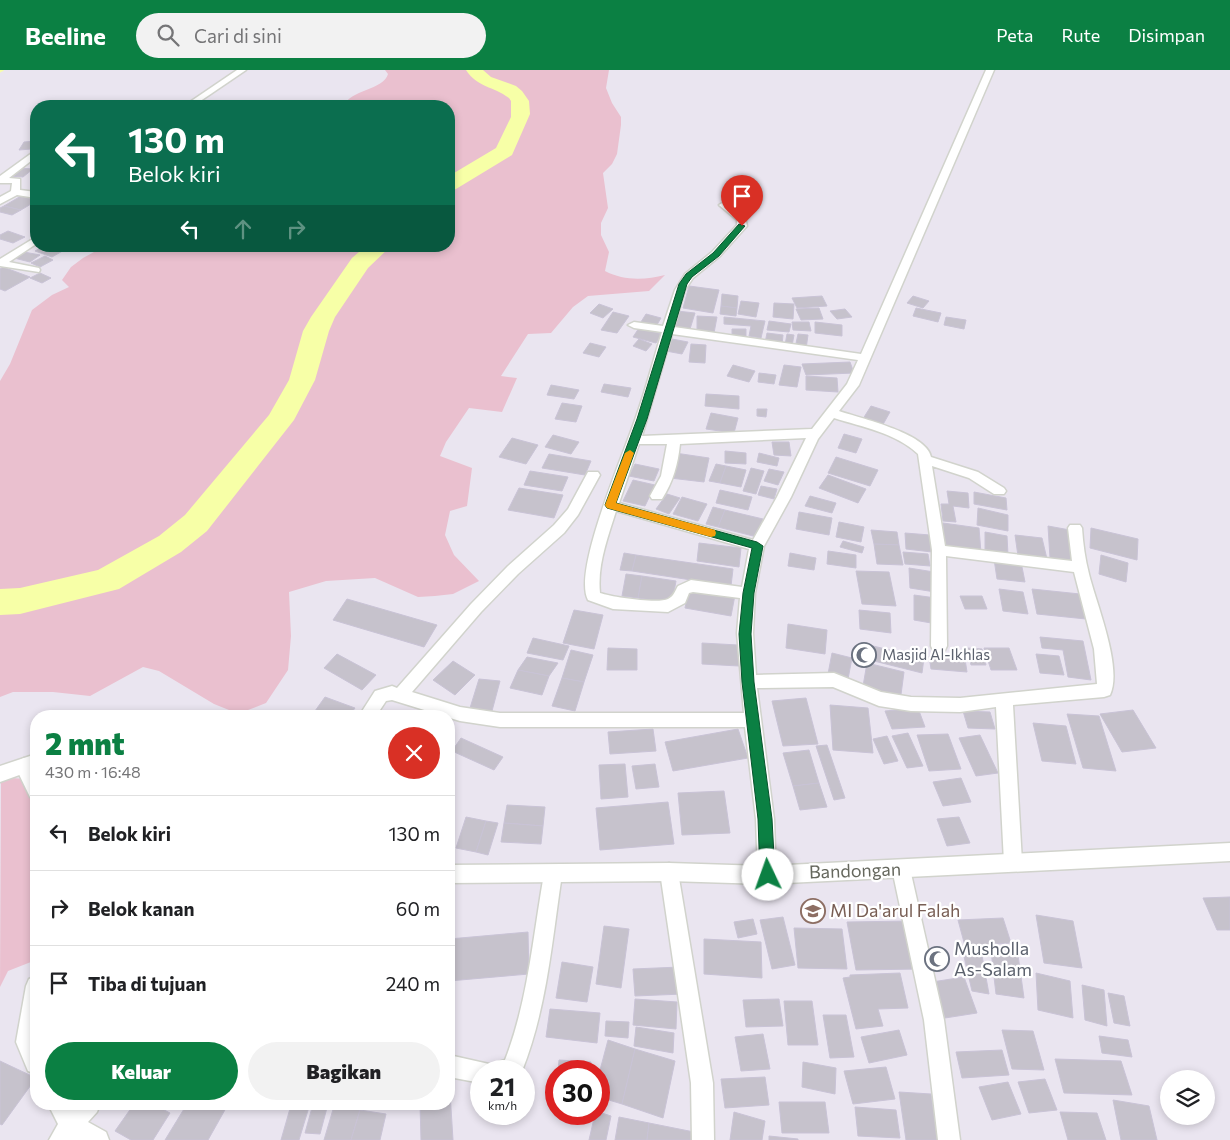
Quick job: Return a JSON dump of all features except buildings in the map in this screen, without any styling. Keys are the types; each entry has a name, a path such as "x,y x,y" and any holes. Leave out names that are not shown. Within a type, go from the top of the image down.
{"street":[{"path":"197,100 242,70"},
{"path":"768,875 765,819 748,682 745,634 748,593 757,546 816,433 853,385 990,70"},
{"path":"0,180 30,158"},
{"path":"0,180 17,181 14,194"},
{"path":"0,191 30,195"},
{"path":"0,201 14,194"},
{"path":"724,205 742,218 742,226 716,254 685,280 674,308 634,440 610,505 593,572 591,589 593,596 613,602 668,606 680,599 683,590 690,586 748,593"},
{"path":"0,263 30,244"},
{"path":"0,263 36,270"},
{"path":"634,325 865,358"},
{"path":"831,413 903,438 920,448 926,460 939,550 939,646"},
{"path":"634,440 767,437 816,433"},
{"path":"657,496 664,486 669,471 673,456 674,440"},
{"path":"926,460 973,474 999,491"},
{"path":"400,696 476,608 513,570 559,529 573,512 593,475"},
{"path":"610,505 757,546"},
{"path":"748,682 834,680 879,699 911,704 960,705 1004,699 1101,691 1106,687 1094,614 1080,567 1075,528"},
{"path":"939,550 1080,567"},
{"path":"371,710 381,696 392,693 447,710"},
{"path":"1004,699 1013,862"},
{"path":"455,712 500,720 753,720"},
{"path":"0,774 30,764"},
{"name":"Bandongan","path":"455,874 669,872 768,875 1230,852"},
{"path":"901,869 934,1020 949,1140"},
{"path":"669,872 702,1083 704,1140"},
{"path":"515,1060 526,1032 534,996 553,874"},
{"path":"30,1023 27,1042 30,1049"},
{"path":"455,1067 470,1070"},
{"path":"60,1110 66,1132"},
{"path":"66,1132 85,1110"},
{"path":"66,1132 98,1140"}],"shaded area":[{"path":"385,70 609,70 606,88 612,103 621,117 621,125 617,154 612,164 603,173 608,208 601,223 601,235 609,252 605,271 620,277 635,279 665,275 649,291 588,296 573,307 551,333 528,334 501,376 517,378 502,412 469,408 446,442 440,456 472,468 467,506 450,511 445,535 454,555 479,581 453,594 418,597 375,578 326,581 289,592 291,636 288,670 266,703 248,710 229,710 214,704 159,671 143,667 90,696 53,692 13,692 0,697 0,381 10,364 32,310 52,295 69,287 62,280 71,267 94,252 455,252 455,100 348,100 352,96 374,87 385,79 388,74"},
{"path":"1,777 30,779 30,962 8,971 0,987"}],"waterway":[{"path":"455,181 505,151 520,117 520,101 516,95 509,90 485,81 474,70"},
{"path":"0,602 20,601 107,580 170,544 196,523 247,458 280,420 302,380 316,331 323,317 360,263 373,252"}],"slow traffic":[{"path":"630,453 610,505 711,533"}],"place":[{"name":"Masjid Al-Ikhlas","path":"864,655"},
{"name":"MI Da'arul Falah","path":"813,911"},
{"name":"Musholla As-Salam","path":"937,959"}],"route":[{"path":"742,226 708,262 689,276 683,284 674,308 642,419 610,505 757,546 748,593 745,634 748,682 765,819 768,875"}]}
